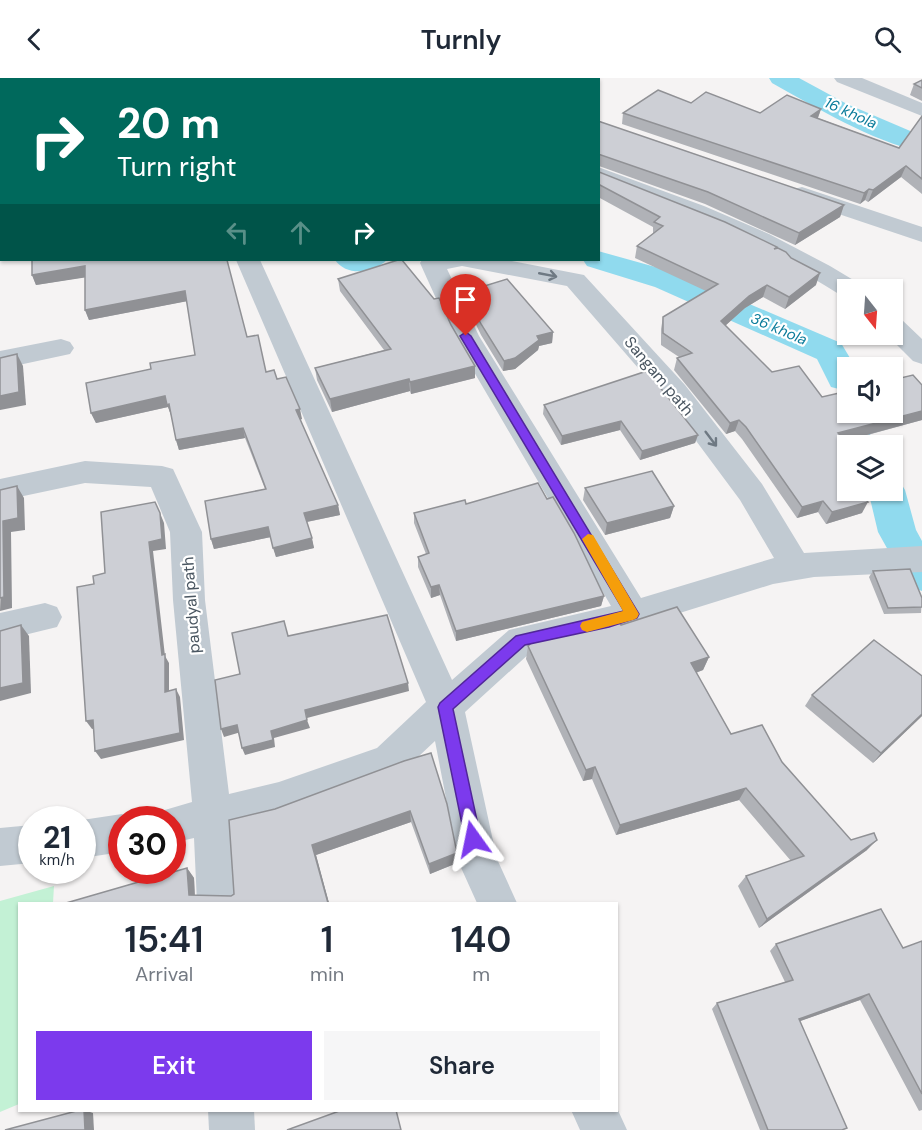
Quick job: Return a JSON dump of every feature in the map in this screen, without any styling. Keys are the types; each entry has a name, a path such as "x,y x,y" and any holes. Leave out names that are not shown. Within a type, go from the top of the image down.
{"street":[{"path":"844,78 922,110"},
{"path":"600,175 685,206 803,260 837,281"},
{"path":"777,186 922,235"},
{"path":"249,261 267,297 446,707 478,861 497,902"},
{"path":"447,261 432,263 466,336 633,614"},
{"name":"Sangam path","path":"475,261 575,280 675,392 751,492 796,567"},
{"path":"903,336 922,355"},
{"path":"0,360 61,348"},
{"name":"paudyal path","path":"0,490 86,472 162,477 186,532 201,728 212,815"},
{"path":"186,823 279,800 389,760 521,640 609,621 773,571 814,564 910,560"},
{"path":"0,627 45,617"},
{"path":"212,815 217,902"},
{"path":"0,847 18,845"},
{"path":"231,1112 232,1130"},
{"path":"595,1112 604,1130"}],"green space":[{"path":"54,886 53,902 18,902 18,1104 0,1112 0,901"}],"water":[{"path":"336,261 386,261 375,268 360,271 346,269"}],"building":[{"path":"922,80 922,88 914,84"},
{"path":"658,90 691,103 706,92 760,113 787,95 821,109 811,116 899,148 922,116 922,179 906,166 873,190 869,189 864,193 623,113"},
{"path":"600,122 844,205 799,233 708,192 600,155"},
{"path":"600,172 725,222 777,247 774,249 778,248 786,252 791,258 820,273 789,297 767,285 749,296 721,321 772,372 799,366 822,397 837,394 837,423 876,423 837,435 837,501 868,502 832,512 823,501 802,507 746,427 739,420 730,423 677,358 692,353 663,333 663,317 718,284 637,246 663,226 654,222 660,217 600,185"},
{"path":"32,261 227,261 247,337 258,335 266,372 274,370 277,379 286,377 300,409 296,410 338,505 304,513 312,538 273,548 268,527 211,539 205,501 266,489 243,428 176,440 169,404 167,405 165,396 91,413 86,383 151,369 150,363 195,355 185,291 85,310 85,266 32,275"},
{"path":"395,261 403,261 434,299 439,298 451,325 475,366 410,382 409,379 330,399 315,368 391,349 338,279"},
{"path":"507,279 553,332 537,336 539,340 515,358 504,361 481,324 465,292"},
{"path":"17,354 19,392 0,396 0,358"},
{"path":"647,371 698,435 642,451 621,421 562,436 544,405"},
{"path":"913,375 922,385 922,411 903,416 903,377"},
{"path":"652,471 674,506 607,523 585,488"},
{"path":"538,483 547,499 553,497 574,533 604,596 456,631 439,585 431,587 418,557 429,553 414,513 465,500 466,504"},
{"path":"17,486 18,518 3,521 4,597 0,598 0,490"},
{"path":"155,502 160,513 162,539 149,542 162,655 165,654 165,692 176,689 180,733 95,751 93,720 86,721 77,587 94,584 93,576 105,573 101,512"},
{"path":"910,569 922,598 922,607 888,608 873,571"},
{"path":"677,607 709,657 691,663 731,734 762,725 782,762 851,840 874,833 877,840 767,919 746,876 804,856 746,788 620,825 595,767 586,770 528,646 534,641 619,622 621,625"},
{"path":"387,615 408,683 305,710 307,720 271,731 273,740 242,748 237,725 221,729 215,680 240,674 232,633 284,621 288,636"},
{"path":"21,625 23,683 0,688 0,631"},
{"path":"874,640 922,676 922,714 881,753 812,695"},
{"path":"431,753 447,804 457,853 429,864 410,811 312,845 328,902 69,902 132,884 186,884 187,868 189,895 231,896 234,894 229,820 275,809"},
{"path":"881,909 903,948 922,941 922,1094 869,994 799,1019 847,1128 842,1130 768,1130 717,1003 793,980 776,944"},
{"path":"72,1112 84,1112 85,1130 5,1130"},
{"path":"336,1112 396,1112 401,1130 287,1130"}],"waterway":[{"name":"16 khola","path":"781,78 838,109 922,144"},
{"name":"36 khola","path":"600,261 666,280 829,351 837,364"},
{"name":"36 khola","path":"835,415 852,435"},
{"name":"36 khola","path":"889,501 897,532 922,575"}],"slow traffic":[{"path":"587,626 633,614 588,539"}],"route":[{"path":"466,336 633,614 521,640 446,707 473,839"}]}
